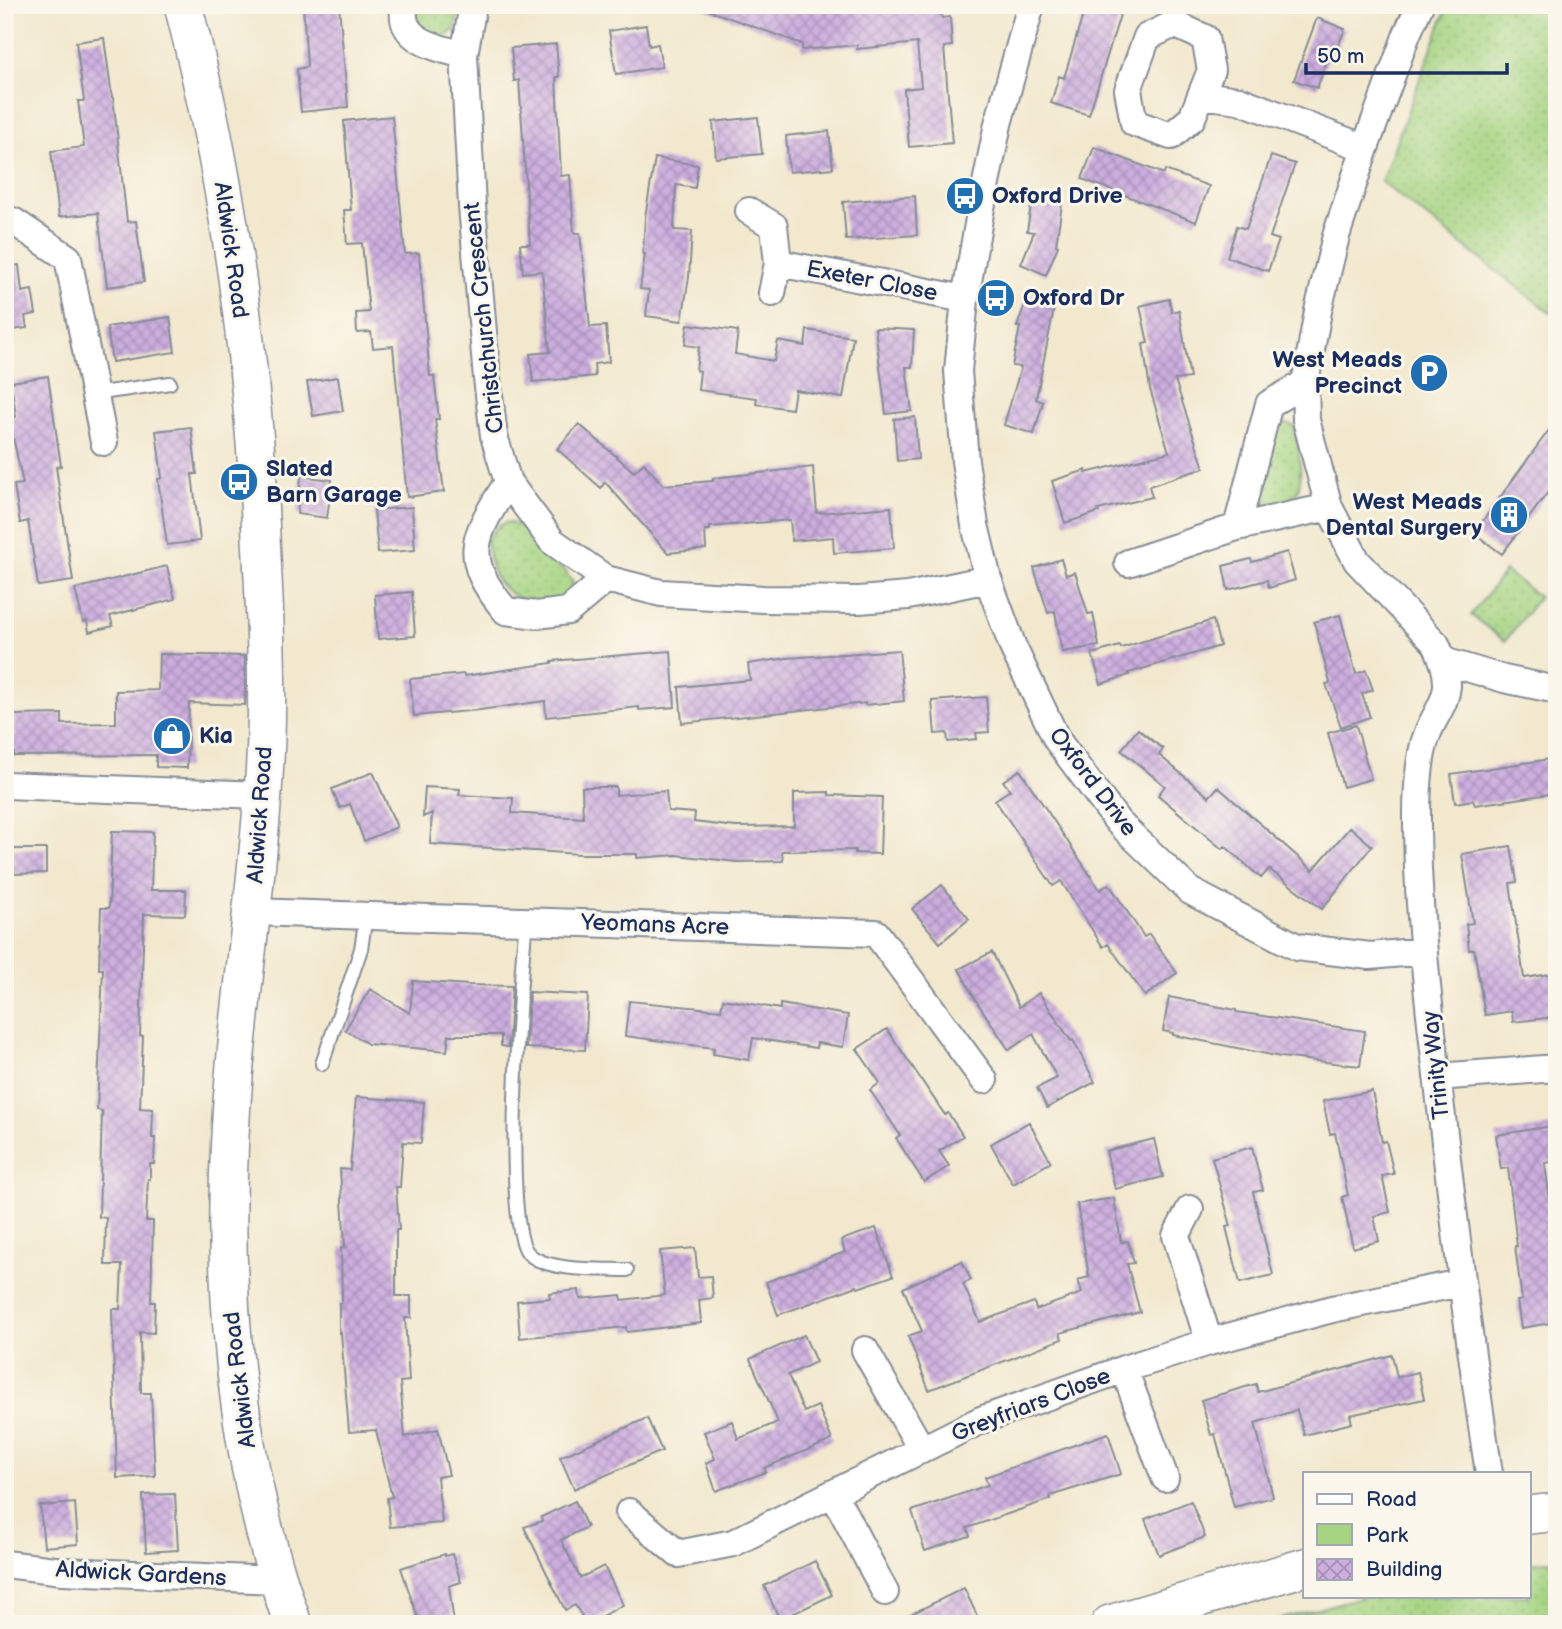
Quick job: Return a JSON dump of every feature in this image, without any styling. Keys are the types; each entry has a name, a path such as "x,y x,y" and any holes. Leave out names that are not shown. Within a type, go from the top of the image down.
{"main road":[{"name":"Aldwick Road","path":"183,5 204,85 227,214 253,412 259,487 266,737 252,912 235,1066 228,1173 230,1293 237,1392 256,1489 278,1580 293,1624"},
{"path":"1530,1515 1557,1512"},
{"path":"1110,1624 1303,1568"}],"street":[{"path":"405,5 403,12 410,32 426,45 464,55"},
{"name":"Christchurch Crescent","path":"474,5 464,55 472,206 494,436 508,482 552,541 606,579 661,593 763,599 859,600 908,596 988,579"},
{"name":"Oxford Drive","path":"1031,5 998,124 980,213 965,299 958,371 965,461 975,525 988,579 1013,647 1057,740 1118,822 1191,891 1297,947 1370,956 1423,951"},
{"path":"1420,5 1364,148 1336,236 1318,311 1305,383 1306,420 1329,507 1357,561 1436,645 1444,661 1504,680 1557,690"},
{"path":"1201,95 1239,100 1364,148"},
{"name":"Exeter Close","path":"749,211 774,226 778,263 772,293"},
{"path":"5,222 13,221 68,258 104,442"},
{"name":"Exeter Close","path":"778,263 965,299"},
{"path":"1237,527 1269,404 1305,383"},
{"path":"508,482 477,537 476,564 488,590 506,611 537,615 568,611 606,579"},
{"path":"1128,562 1237,527 1329,507"},
{"name":"Trinity Way","path":"1444,661 1448,688 1443,706 1428,730 1419,769 1418,868 1423,951 1461,1283 1489,1472"},
{"path":"5,785 261,795"},
{"name":"Yeomans Acre","path":"252,912 876,933 984,1080"},
{"path":"1437,1077 1557,1068"},
{"path":"1190,1209 1177,1236 1209,1342"},
{"name":"Greyfriars Close","path":"629,1511 678,1554 733,1543 981,1420 1209,1342 1332,1309 1461,1283"},
{"path":"865,1350 922,1450"},
{"path":"1124,1369 1165,1478"},
{"path":"833,1493 886,1592"},
{"name":"Aldwick Gardens","path":"5,1564 63,1571 278,1580"}],"lane":[{"path":"94,394 170,383"},
{"path":"322,1065 361,949 366,916"},
{"path":"526,921 516,1089 516,1186 520,1238 529,1254 554,1265 627,1270"}],"green space":[{"path":"416,5 460,5 455,30 442,38 420,28 414,12"},
{"path":"1448,5 1557,5 1557,318 1381,182"},
{"path":"1286,423 1294,426 1300,461 1299,486 1295,496 1287,503 1271,506 1264,503 1258,494 1274,428"},
{"path":"508,522 518,525 528,534 540,551 565,571 573,583 567,594 559,600 536,603 524,600 513,595 496,578 486,540 499,525"},
{"path":"1505,571 1539,597 1505,641 1471,615"},
{"path":"1557,1560 1557,1624 1264,1624 1357,1598 1530,1598 1530,1563"}],"building":[{"path":"303,5 339,5 348,107 301,112 297,69 307,67"},
{"path":"703,5 940,5 942,18 950,17 952,46 944,47 952,143 909,147 904,89 921,87 917,43 857,49 857,45 802,50 802,44 702,8"},
{"path":"1086,5 1123,5 1089,115 1051,103 1059,76 1064,78"},
{"path":"1317,18 1345,29 1337,49 1332,47 1317,88 1294,80"},
{"path":"646,25 649,46 658,44 662,67 616,74 609,31"},
{"path":"104,38 127,222 136,221 144,282 107,287 98,213 59,217 51,151 84,147 78,101 84,101 76,42"},
{"path":"556,44 561,176 570,175 574,233 580,233 590,327 606,326 609,362 594,364 595,376 533,382 530,354 550,352 542,271 523,273 520,244 530,244 519,80 514,81 511,48"},
{"path":"392,116 405,254 419,253 430,376 434,376 439,419 435,419 444,492 407,497 393,346 373,348 371,332 357,333 356,313 369,312 362,243 347,244 344,210 351,210 344,121"},
{"path":"758,117 762,154 716,158 713,122"},
{"path":"829,131 833,168 789,172 786,136"},
{"path":"1094,147 1164,174 1165,170 1209,186 1196,222 1082,179"},
{"path":"1271,156 1295,164 1270,237 1279,240 1268,271 1227,257 1237,226 1246,229"},
{"path":"655,158 698,165 695,188 676,185 674,230 692,231 682,321 646,316 649,290 640,289 645,254 645,217"},
{"path":"915,196 917,235 846,240 843,202"},
{"path":"1032,199 1062,204 1058,246 1046,275 1021,264 1034,232 1027,231"},
{"path":"19,265 22,292 32,290 36,314 25,316 27,328 5,331 5,266"},
{"path":"1028,295 1055,304 1036,399 1043,402 1034,434 1004,425 1021,367 1012,366 1020,327 1017,327"},
{"path":"1169,299 1172,312 1179,310 1190,378 1175,380 1204,468 1149,486 1152,497 1098,510 1099,512 1065,523 1052,481 1086,470 1086,473 1169,452 1150,389 1143,344 1148,343 1140,306"},
{"path":"170,317 175,352 112,362 107,327"},
{"path":"688,324 738,331 735,354 774,361 778,341 805,346 807,330 853,337 843,398 795,390 792,409 756,404 757,398 698,390 700,371 696,370 699,347 685,345"},
{"path":"875,328 914,330 912,367 906,367 912,411 886,414"},
{"path":"48,376 61,466 56,467 73,581 38,586 28,521 20,523 14,485 23,484 9,418 16,417 11,382"},
{"path":"338,377 343,411 313,416 307,382"},
{"path":"915,417 918,459 897,461 894,419"},
{"path":"1557,419 1557,480 1502,554 1474,533"},
{"path":"579,424 634,472 644,463 663,485 813,467 817,513 891,507 894,548 834,553 833,537 792,541 790,520 710,527 710,530 705,530 706,549 668,553 605,482 601,488 557,449"},
{"path":"191,427 197,474 192,474 200,541 167,545 158,479 162,478 156,431"},
{"path":"301,476 332,480 327,518 297,514"},
{"path":"412,507 415,550 378,553 374,510"},
{"path":"1287,552 1295,580 1269,588 1267,580 1228,590 1223,566 1251,559 1252,562"},
{"path":"1061,559 1066,575 1075,572 1088,614 1093,613 1099,646 1062,652 1055,611 1048,613 1034,568"},
{"path":"167,566 175,599 110,616 113,626 89,632 87,621 83,622 75,589"},
{"path":"412,592 415,636 378,639 375,595"},
{"path":"1340,615 1356,674 1366,670 1373,690 1362,694 1370,717 1341,727 1326,684 1330,683 1314,622"},
{"path":"1213,620 1220,646 1128,673 1129,675 1101,684 1092,654"},
{"path":"899,650 904,701 682,723 679,687 750,680 748,664 787,658"},
{"path":"671,651 675,707 639,710 639,707 546,717 545,701 414,716 410,679 464,676 552,661"},
{"path":"159,654 245,656 245,705 189,703 187,768 156,767 156,755 14,756 14,715 62,714 62,724 116,723 116,691 158,690"},
{"path":"986,697 989,732 976,733 977,739 948,742 947,733 935,734 932,701"},
{"path":"1356,725 1371,779 1343,787 1328,733"},
{"path":"1138,729 1163,749 1159,755 1209,797 1218,787 1313,870 1350,827 1372,846 1322,909 1269,869 1261,878 1225,846 1222,849 1158,795 1165,786 1121,750"},
{"path":"1557,758 1557,793 1475,805 1473,800 1455,803 1451,774"},
{"path":"1020,770 1100,890 1109,884 1144,937 1149,934 1177,973 1145,996 1108,944 1103,947 1061,881 1053,886 995,800 1010,790 1003,781"},
{"path":"373,772 397,827 364,841 350,804 340,808 332,789"},
{"path":"425,787 460,789 459,795 513,798 512,813 583,818 582,787 616,787 616,795 666,791 668,811 695,813 694,822 736,827 794,826 794,793 829,792 829,795 882,797 880,854 855,853 855,850 782,851 783,861 737,862 677,855 637,858 637,854 580,854 430,844 432,813 423,817"},
{"path":"112,831 153,832 151,890 186,890 185,915 144,914 140,1108 153,1109 154,1164 150,1164 146,1221 153,1221 151,1302 155,1302 154,1333 140,1332 141,1393 151,1393 155,1476 117,1478 112,1309 120,1309 122,1265 105,1265 106,1218 99,1217 102,1111 97,1110 103,969 99,969 101,908 109,908"},
{"path":"1511,846 1517,882 1510,883 1524,978 1557,973 1557,1005 1553,1006 1554,1017 1513,1022 1512,1011 1485,1015 1474,949 1469,950 1466,924 1473,923 1462,854"},
{"path":"13,849 46,849 46,873 14,874"},
{"path":"942,885 969,919 940,943 912,909"},
{"path":"992,952 1019,1007 1039,993 1071,1041 1073,1040 1095,1082 1047,1108 1037,1088 1057,1078 1033,1034 1009,1050 975,999 959,969"},
{"path":"413,981 512,986 508,1047 501,1046 501,1035 449,1035 447,1051 368,1044 345,1030 370,989 410,1013"},
{"path":"529,992 588,995 585,1050 526,1048"},
{"path":"1169,997 1236,1012 1365,1031 1360,1066 1281,1057 1173,1035 1163,1031"},
{"path":"723,999 780,1009 780,1004 848,1015 843,1047 817,1043 816,1048 753,1038 749,1060 713,1054 714,1048 625,1036 629,1001 721,1010"},
{"path":"887,1029 945,1115 948,1113 963,1136 939,1151 949,1166 924,1182 896,1138 900,1135 870,1090 880,1083 857,1049"},
{"path":"1372,1091 1382,1142 1386,1141 1394,1174 1382,1176 1390,1212 1374,1216 1379,1241 1353,1248 1342,1197 1348,1195 1335,1133 1330,1134 1323,1101"},
{"path":"356,1097 424,1102 421,1143 403,1142 400,1187 396,1187 399,1230 396,1230 396,1296 411,1296 411,1318 405,1318 409,1381 400,1382 405,1437 438,1429 449,1475 437,1477 442,1523 390,1527 387,1498 392,1497 376,1430 349,1432 339,1333 339,1303 342,1303 341,1248 345,1247 340,1169 350,1170"},
{"path":"1029,1122 1051,1162 1013,1184 991,1144"},
{"path":"1552,1126 1557,1161 1545,1163 1557,1255 1557,1322 1521,1328 1517,1301 1522,1300 1508,1168 1501,1169 1496,1135"},
{"path":"1154,1139 1163,1177 1115,1189 1106,1151"},
{"path":"1252,1147 1263,1190 1253,1192 1273,1275 1240,1283 1226,1227 1231,1226 1212,1158"},
{"path":"1114,1198 1121,1242 1128,1241 1134,1263 1127,1264 1140,1312 1060,1333 1062,1339 929,1390 908,1336 922,1331 903,1288 962,1261 971,1280 963,1284 980,1322 1034,1302 1036,1310 1082,1293 1078,1280 1089,1277 1077,1204"},
{"path":"876,1228 893,1276 778,1315 766,1282 845,1252 841,1240"},
{"path":"695,1248 698,1277 711,1276 713,1298 699,1300 701,1323 627,1332 626,1327 520,1338 517,1301 550,1298 549,1293 579,1290 580,1299 621,1295 622,1300 665,1295 660,1251"},
{"path":"804,1335 816,1362 788,1375 804,1412 818,1406 832,1440 764,1468 766,1472 716,1491 706,1463 715,1459 704,1432 732,1421 738,1439 778,1422 750,1359"},
{"path":"1392,1355 1397,1377 1418,1372 1424,1399 1350,1415 1352,1423 1304,1435 1297,1410 1255,1423 1273,1497 1234,1507 1215,1434 1211,1435 1201,1400 1256,1384 1258,1392"},
{"path":"647,1418 662,1451 574,1489 560,1457"},
{"path":"1108,1433 1121,1474 1050,1496 1051,1499 967,1528 970,1536 925,1551 912,1511 988,1485 985,1477"},
{"path":"175,1494 178,1550 146,1552 143,1495"},
{"path":"575,1501 587,1527 561,1540 580,1578 604,1566 623,1605 587,1624 575,1605 565,1610 524,1527 542,1521 541,1517"},
{"path":"1191,1501 1205,1537 1159,1555 1145,1519"},
{"path":"75,1503 78,1544 44,1547 40,1506"},
{"path":"452,1554 461,1582 449,1586 454,1624 420,1624 401,1568"},
{"path":"815,1561 832,1595 780,1620 764,1586"},
{"path":"964,1588 981,1624 891,1624"}],"place":[{"name":"Oxford Drive","path":"965,196"},
{"name":"Oxford Dr","path":"996,298"},
{"name":"West Meads Precinct","path":"1429,373"},
{"name":"Slated Barn Garage","path":"239,482"},
{"name":"West Meads Dental Surgery","path":"1509,515"},
{"name":"Kia","path":"172,736"}]}
